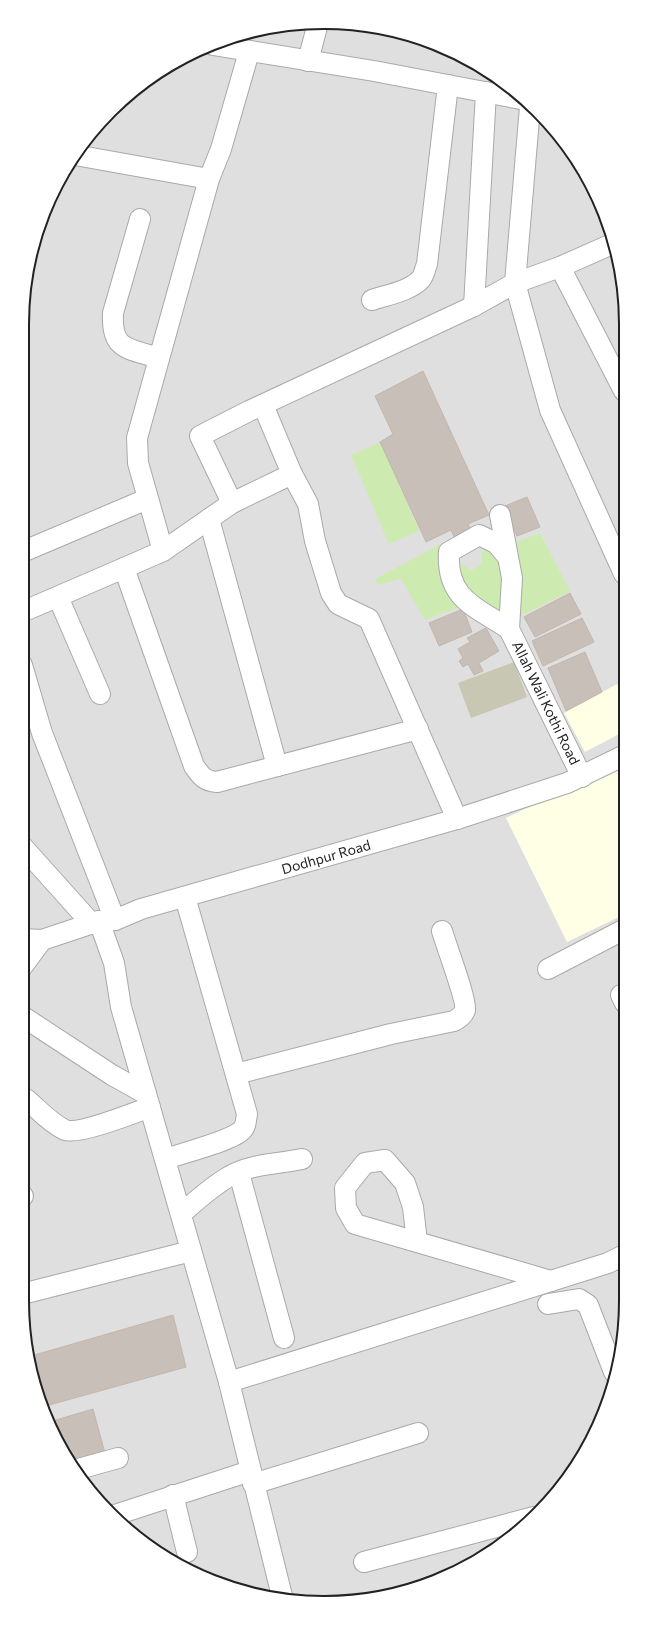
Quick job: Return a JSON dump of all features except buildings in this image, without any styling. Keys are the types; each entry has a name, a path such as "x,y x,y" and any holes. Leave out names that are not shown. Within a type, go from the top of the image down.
{"street":[{"path":"308,61 316,29"},
{"path":"223,47 513,97"},
{"path":"163,551 138,463 137,438 209,179 221,149 249,52"},
{"path":"372,300 402,290 414,284 422,278 427,264 448,85"},
{"path":"474,306 486,92"},
{"path":"530,112 515,283 550,410 619,563"},
{"path":"82,156 209,179"},
{"path":"140,219 113,313 112,328 117,341 124,347 159,358"},
{"path":"232,503 200,436 474,306 515,283 560,267 608,246"},
{"path":"560,267 619,381"},
{"path":"263,405 292,474 308,504 315,540 331,593 338,604 369,619 457,819"},
{"path":"29,609 163,551 232,503 292,474"},
{"path":"29,549 147,499"},
{"name":"Allah Wali Kothi Road","path":"500,515 512,578 509,629"},
{"path":"209,519 277,766"},
{"name":"Allah Wali Kothi Road","path":"507,556 496,543 479,535 449,552 448,562 451,580 460,595 509,629 582,777"},
{"path":"124,568 194,766 202,777 208,781 217,782 418,729"},
{"path":"58,597 100,694"},
{"path":"29,689 114,963 121,1007 230,1382 281,1592"},
{"name":"Dodhpur Road","path":"29,939 42,940 141,909 457,819 582,777 619,758"},
{"path":"29,853 102,922"},
{"path":"165,1159 228,1138 242,1131 246,1124 247,1114 185,897"},
{"path":"236,1074 392,1034 454,1021 461,1017 465,1009 463,997 442,932"},
{"path":"548,969 619,932"},
{"path":"29,958 42,940"},
{"path":"29,1021 112,1075 148,1101"},
{"path":"29,1101 66,1130 75,1131 88,1128 148,1101"},
{"path":"181,1214 206,1192 231,1175 252,1168 302,1159"},
{"path":"239,1173 284,1338"},
{"path":"417,1242 551,1281"},
{"path":"29,1292 191,1251"},
{"path":"230,1382 608,1263 619,1258"},
{"path":"548,1304 579,1299 588,1305 612,1366"},
{"path":"124,1518 173,1495 252,1477 418,1433"},
{"path":"81,1468 118,1458"},
{"path":"173,1495 187,1552"},
{"path":"364,1562 522,1520"}],"shaded area":[{"path":"305,30 343,30 400,39 437,51 472,69 504,90 519,102 546,129 569,160 597,211 609,248 616,285 619,324 619,1301 616,1340 609,1377 597,1414 569,1465 546,1496 533,1510 504,1535 454,1566 437,1574 400,1586 343,1595 305,1595 248,1586 211,1574 160,1546 129,1523 115,1510 90,1481 79,1465 51,1414 39,1377 30,1320 29,324 32,285 39,248 51,211 59,194 79,160 102,129 129,102 144,90 194,59 211,51 248,39"},
{"path":"514,662 527,697 471,718 458,683"},
{"path":"617,684 619,688 619,734 585,752 564,713"},
{"path":"619,764 619,917 567,942 506,818"}],"green space":[{"path":"381,442 419,531 389,544 351,455"},
{"path":"540,533 570,591 513,620 508,545"},
{"path":"452,538 459,553 460,563 452,570 462,606 425,620 401,579 378,585 375,579"},
{"path":"496,550 504,560 504,622 468,600 453,572 461,564 472,570 482,564 482,551"}]}
